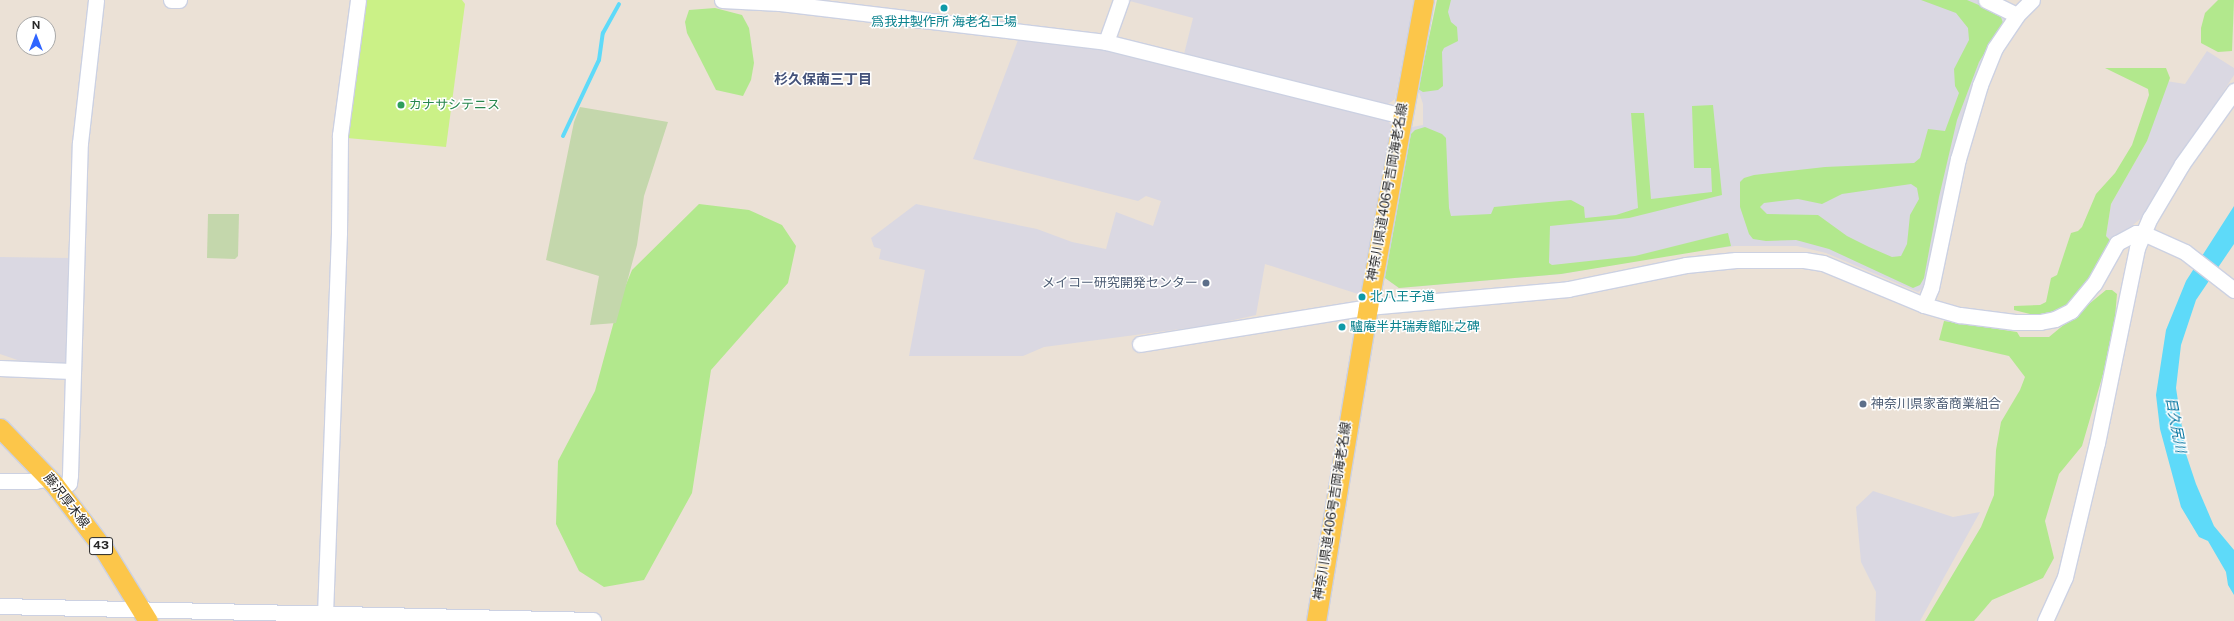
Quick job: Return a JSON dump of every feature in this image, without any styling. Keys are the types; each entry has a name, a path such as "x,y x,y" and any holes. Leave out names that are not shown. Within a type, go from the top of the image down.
{"main road":[{"name":"神奈川県道406号吉岡海老名線","path":"1316,621 1368,307 1424,0"},
{"name":"藤沢厚木線","path":"0,428 59,484 105,551 145,616"}],"street":[{"path":"0,481 35,481 59,484 71,371 80,143 96,0"},
{"path":"171,0 179,0"},
{"path":"325,615 339,232 340,135 358,0"},
{"path":"722,0 757,1 1106,42 1402,116"},
{"path":"1106,42 1121,0"},
{"path":"1986,0 2017,15"},
{"path":"1924,305 1931,288 1958,159 1980,85 1995,48 2017,15 2032,0"},
{"path":"2045,621 2065,578 2097,443 2137,248 2143,233 2182,164 2234,91"},
{"path":"1140,344 1368,307 1568,289 1686,265 1736,260 1804,260 1823,263 1924,305 1960,315 2015,322 2055,319 2071,311 2094,284 2117,243 2136,233 2143,233 2192,256 2234,289"},
{"path":"0,368 71,371"},
{"path":"0,606 92,615 325,615 593,620"}],"shaded area":[{"path":"1126,0 1414,0 1395,99 1388,104 1184,54 1193,18"},
{"path":"1437,0 1979,0 2002,11 2008,22 1992,47 1926,286 1918,292 1826,253 1797,246 1735,246 1688,252 1561,274 1399,288 1385,278 1412,127 1423,125 1423,104 1418,89"},
{"path":"1025,38 1106,46 1386,119 1391,125 1361,295 1265,264 1256,315 1211,325 1044,347 1023,356 909,356 925,270 879,259 881,249 874,247 871,238 916,204 1037,229 1072,242 1106,249 1116,212 1153,226 1161,201 1146,196 1138,201 973,159 1018,40"},
{"path":"2207,51 2234,68 2234,75 2144,216 2112,242 2106,236 2111,204 2147,141 2166,81 2185,84"},
{"path":"0,257 70,258 67,365 35,366 0,354"},
{"path":"1873,491 1953,517 1980,512 1920,621 1875,621 1876,592 1861,562 1856,507"}],"green space":[{"name":"カナサシテニス","path":"366,0 462,0 465,4 446,147 347,138"},
{"path":"1437,0 1451,0 1448,12 1451,22 1457,27 1458,41 1444,48 1442,52 1443,86 1438,90 1423,92 1418,89"},
{"path":"1921,0 1967,0 2000,14 2003,23 1979,62 1957,120 1939,197 1924,278 1920,285 1913,288 1829,249 1796,240 1766,241 1753,239 1749,234 1740,207 1740,182 1744,178 1754,175 1825,167 1914,163 1920,158 1928,129 1945,131 1959,93 1955,86 1954,69 1969,40 1968,28 1956,13","holes":["1911,184 1917,188 1919,199 1910,215 1907,244 1901,256 1892,257 1869,247 1847,236 1818,215 1767,214 1760,207 1764,203 1798,199 1822,204 1842,194"]},
{"path":"2218,0 2234,0 2232,51 2218,52 2201,43 2201,28 2205,13"},
{"path":"715,8 742,15 749,28 754,63 751,80 743,96 716,90 687,33 685,22 689,10"},
{"path":"2105,68 2166,68 2170,78 2147,141 2111,204 2106,236 2112,242 2090,280 2071,304 2042,317 2014,310 2014,306 2040,305 2046,302 2051,278 2057,275 2071,233 2078,231 2082,227 2096,194 2115,173 2132,145 2149,95 2148,89"},
{"path":"1713,105 1722,195 1629,218 1550,226 1549,263 1552,265 1635,256 1728,233 1731,246 1561,274 1399,288 1385,278 1411,134 1415,130 1425,127 1442,134 1446,138 1449,208 1451,216 1491,214 1494,207 1571,200 1584,207 1585,218 1616,215 1638,208 1631,113 1644,113 1651,199 1712,192 1711,168 1694,168 1692,106"},
{"path":"580,107 668,122 644,196 637,245 616,323 590,325 599,276 546,260 574,122"},
{"path":"699,204 749,210 782,225 796,246 788,283 711,370 692,493 644,580 604,587 579,571 556,524 558,461 595,391 620,299 632,270"},
{"path":"208,214 239,214 238,256 235,259 207,258"},
{"path":"2106,290 2112,290 2117,294 2113,340 2082,446 2059,474 2045,521 2054,558 2043,578 1992,600 1974,621 1925,621 1981,527 1994,495 1996,450 2001,422 2020,390 2025,377 2009,356 1939,340 1944,321 2017,332 2020,337 2049,337"}],"water":[{"name":"目久尻川","path":"2234,206 2234,244 2196,300 2181,345 2176,388 2186,454 2196,484 2214,526 2234,550 2234,595 2228,585 2226,572 2208,541 2199,537 2181,507 2160,429 2156,395 2166,330 2186,281"}],"waterway":[{"path":"563,136 599,60 603,33 619,4"}],"place":[{"name":"爲我井製作所 海老名工場","path":"944,8"},
{"name":"カナサシテニス","path":"401,105"},
{"name":"メイコー研究開発センター","path":"1206,283"},
{"name":"北八王子道","path":"1362,297"},
{"name":"驢庵半井瑞寿館阯之碑","path":"1342,327"},
{"name":"神奈川県家畜商業組合","path":"1863,404"}],"district":[{"name":"杉久保南三丁目","path":"823,79"}]}
